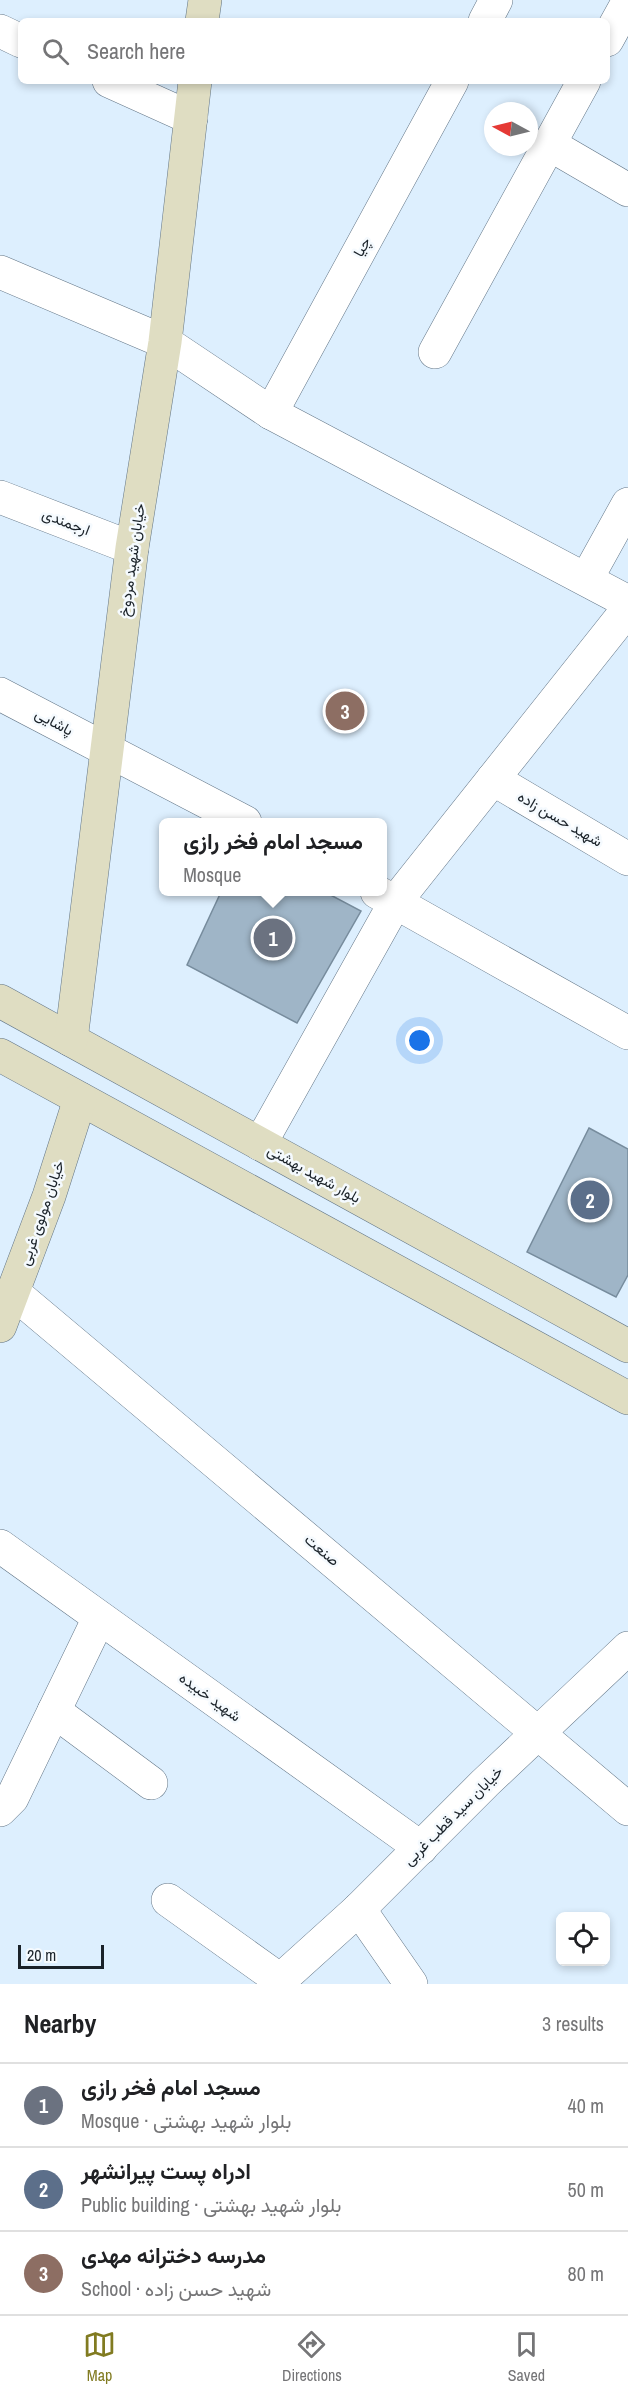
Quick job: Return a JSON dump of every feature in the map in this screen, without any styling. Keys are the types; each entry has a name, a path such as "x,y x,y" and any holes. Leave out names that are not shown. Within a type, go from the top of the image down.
{"main road":[{"path":"202,18 205,0"},
{"name":"خیابان شهید مردوخ","path":"71,1040 132,548 165,342 195,84"},
{"name":"بلوار شهید بهشتی","path":"0,1001 628,1346"},
{"path":"0,1055 628,1398"},
{"name":"خیابان مولوی غربی","path":"0,1326 14,1293 81,1099"}],"street":[{"path":"487,18 496,0"},
{"path":"610,35 628,2"},
{"path":"0,31 18,40"},
{"path":"116,84 191,118"},
{"name":"چیا","path":"271,413 450,84"},
{"path":"435,352 582,84"},
{"path":"549,144 628,190"},
{"path":"0,272 165,342 271,413 587,578 628,602"},
{"name":"ارجمندی","path":"0,496 132,548"},
{"path":"587,578 628,504"},
{"path":"387,895 493,779 628,609"},
{"name":"پاشایی","path":"0,694 237,818"},
{"name":"شهید حسن زاده","path":"493,779 628,859"},
{"path":"260,1144 386,896 628,1033"},
{"name":"صنعت","path":"14,1293 628,1809"},
{"name":"شهید خبیده","path":"0,1546 421,1848"},
{"path":"0,1810 12,1798 99,1618"},
{"name":"خیابان سید قطب غربی","path":"278,1982 359,1910 539,1732 628,1648"},
{"path":"54,1711 151,1783"},
{"path":"168,1900 278,1982"},
{"path":"359,1910 411,1984"}],"building":[{"path":"219,896 333,896 361,911 297,1023 187,965"},
{"path":"589,1128 628,1149 628,1275 616,1297 527,1252"}],"place":[{"name":"مدرسه دخترانه مهدی","path":"345,711"},
{"name":"مسجد امام فخر رازی","path":"273,938"},
{"name":"ادراه پست پیرانشهر","path":"590,1200"}]}
